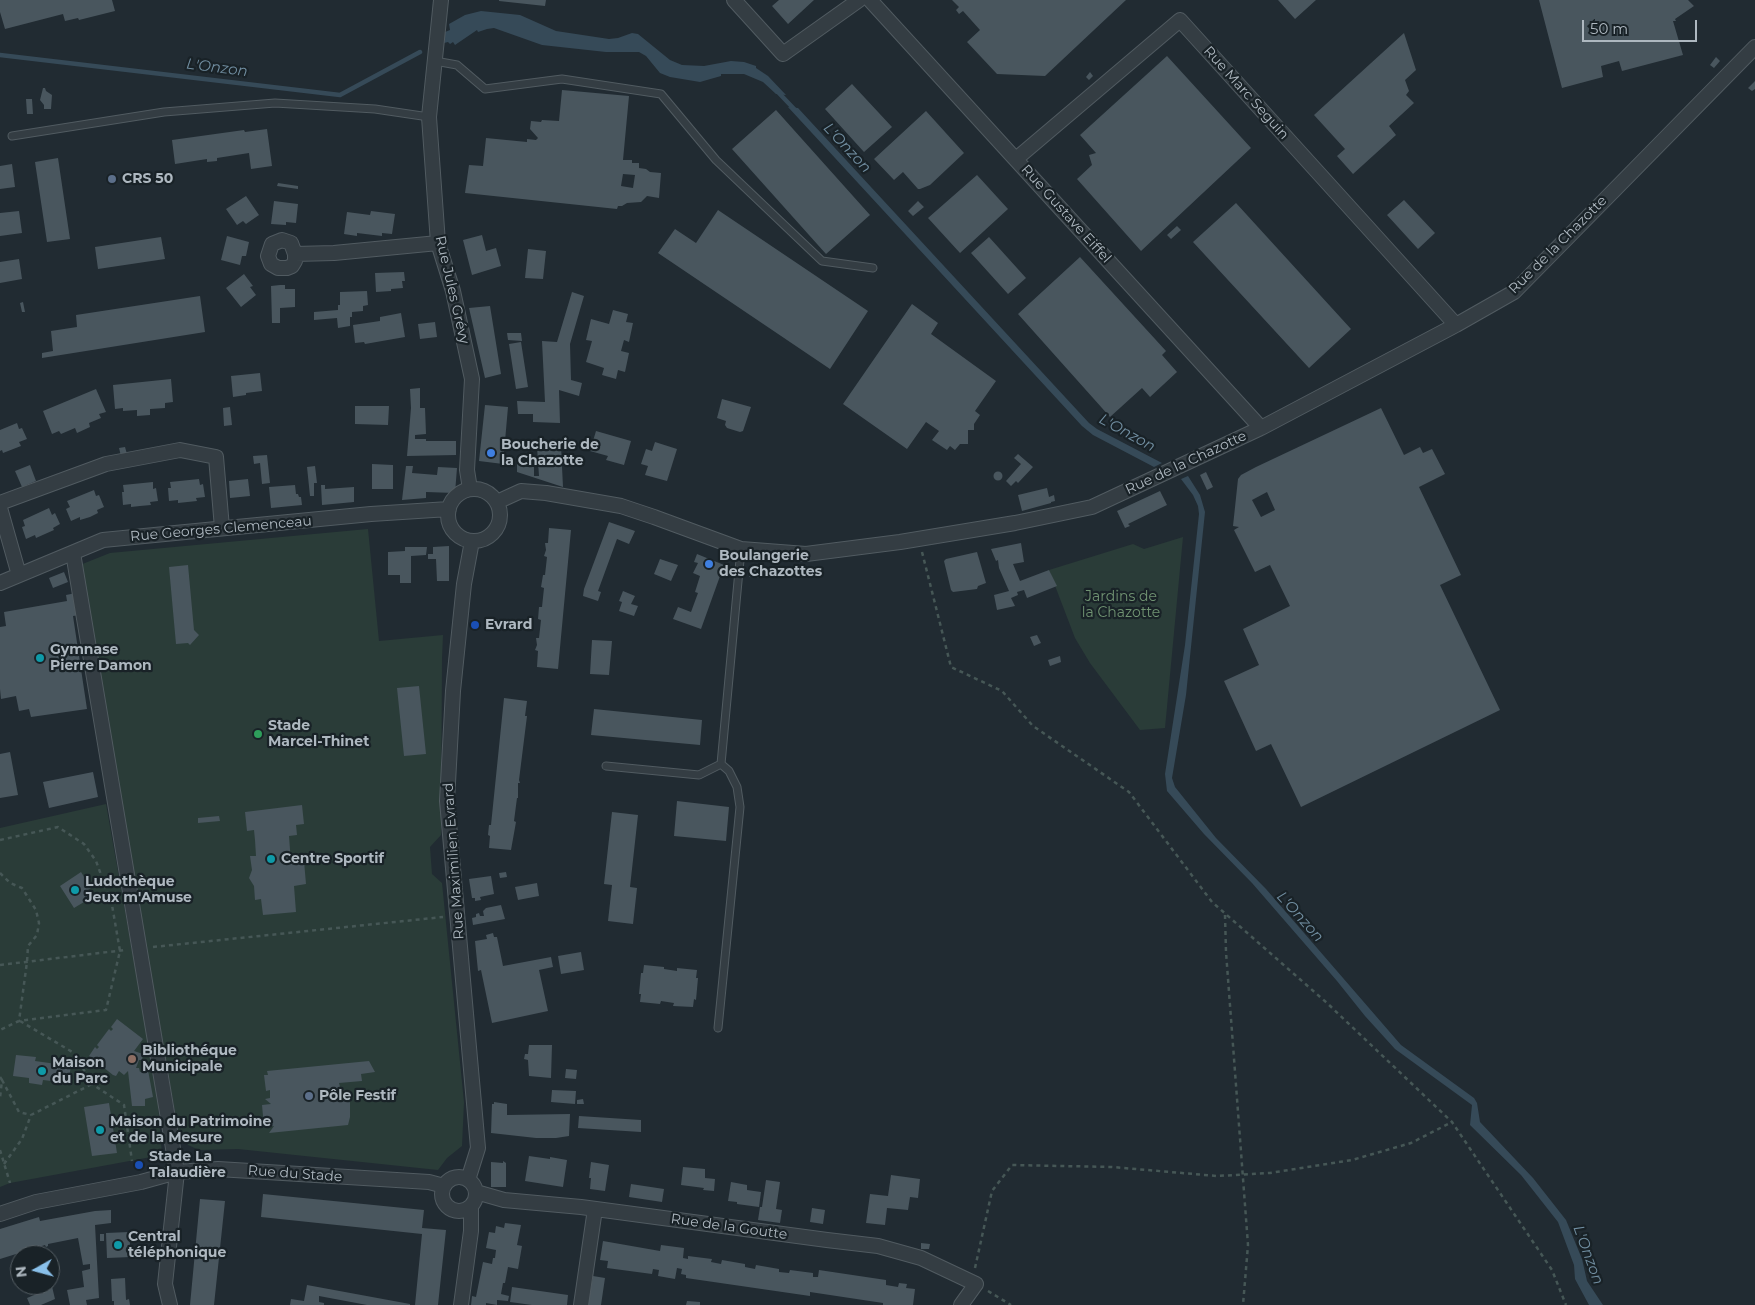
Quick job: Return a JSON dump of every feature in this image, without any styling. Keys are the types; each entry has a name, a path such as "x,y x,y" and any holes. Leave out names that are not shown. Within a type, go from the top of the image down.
{"street":[{"name":"Rue Jules Grévy","path":"441,0 429,117 438,243 453,291 472,379 467,470 470,489"},
{"path":"734,0 783,54 859,0"},
{"name":"Rue Gustave Eiffel","path":"870,0 1261,428"},
{"name":"Rue Marc Seguin","path":"1016,159 1180,20 1456,326"},
{"name":"Rue de la Chazotte","path":"497,502 522,491 621,506 654,516 740,550 806,554 918,539 1015,523 1092,507 1261,428 1456,326 1514,292 1755,47"},
{"path":"296,254 334,253 438,243"},
{"path":"0,503 106,464 180,450 216,457 222,528"},
{"path":"470,489 481,490 490,494 497,502 500,520 490,536 481,541 472,542 463,539 450,526 448,518 449,509 453,500 461,493 470,489"},
{"path":"0,508 19,575"},
{"name":"Rue Georges Clemenceau","path":"0,583 103,540 449,509"},
{"name":"Rue Maximilien Evrard","path":"468,1180 478,1148 447,801 453,691 464,584 472,542"},
{"path":"73,553 177,1172 165,1284 170,1305"},
{"name":"Rue du Stade","path":"0,1214 36,1202 141,1182 177,1172 218,1169 429,1182 444,1186"},
{"path":"463,1178 468,1180 472,1183 476,1192 471,1206 457,1211 447,1206 442,1197 444,1186 452,1179 463,1178"},
{"name":"Rue de la Goutte","path":"476,1192 504,1200 595,1209 878,1246 921,1258 974,1283"},
{"path":"461,1305 471,1231 471,1206"},
{"path":"581,1305 595,1209"},
{"path":"961,1305 974,1283"}],"lane":[{"path":"435,61 457,66 485,89 562,79 661,94 716,160 822,261 873,268"},
{"path":"12,136 164,112 275,103 375,109 429,117"},
{"path":"721,764 740,550"},
{"path":"606,766 699,775 721,764"},
{"path":"718,1028 740,807 737,787 729,771 721,764"}],"path":[{"path":"918,539 950,667 1002,691 1033,726 1128,792 1212,902 1327,1003 1452,1122 1552,1270 1566,1305"},
{"path":"0,840 58,827 84,844 96,861 112,906 120,951 106,1010 19,1021 0,1029"},
{"path":"0,873 10,883 22,888 36,910 39,923 37,935 28,946 19,1021"},
{"path":"1225,914 1226,952 1248,1244 1243,1305"},
{"path":"0,965 139,948 458,916"},
{"path":"19,1021 74,1053 92,1084 124,1105 132,1161"},
{"path":"1,1078 19,1112 31,1115 92,1084"},
{"path":"0,1098 1,1078"},
{"path":"4,1164 22,1139 31,1115"},
{"path":"1011,1305 974,1283 992,1191 1012,1165 1112,1167 1217,1176 1270,1173 1352,1160 1411,1143 1452,1122"},
{"path":"0,1152 10,1183"}],"green space":[{"path":"368,529 379,641 443,635 441,835 430,847 432,874 442,883 464,1102 462,1146 447,1158 438,1170 238,1149 199,1150 188,1145 183,1139 178,1130 80,565 110,553"},
{"name":"Jardins de la Chazotte","path":"1183,537 1165,728 1140,730 1090,663 1075,638 1049,570 1133,544 1144,549"},
{"path":"106,804 157,1091 162,1155 10,1183 0,1187 0,828"}],"water":[{"path":"481,11 520,15 556,31 609,39 632,33 638,34 670,60 682,65 704,66 731,61 744,62 756,66 786,95 776,94 763,82 744,74 721,74 721,76 700,82 670,77 660,73 646,56 639,52 606,52 542,45 494,28 478,32 477,30 455,45 453,42 450,44 448,42 444,43 445,32 450,30 449,24 465,15"},
{"path":"788,107 798,108 1089,423 1162,463 1154,467 1093,435 1082,426"},
{"path":"1188,476 1200,495 1205,512 1186,695 1172,778 1175,787 1216,838 1266,889 1401,1045 1474,1098 1477,1103 1480,1122 1533,1178 1566,1220 1582,1259 1587,1281 1603,1305 1589,1305 1575,1279 1574,1265 1558,1222 1521,1175 1470,1125 1472,1105 1395,1049 1252,883 1204,834 1167,791 1165,774 1185,645 1199,514 1193,495 1181,479"}],"building":[{"path":"0,0 112,0 115,11 79,20 78,18 65,21 63,14 5,29 0,12"},
{"path":"499,0 546,0 545,6"},
{"path":"779,0 814,0 788,24 772,6"},
{"path":"952,0 1126,0 1045,76 997,74 967,42 980,30 963,11 959,14 956,10 959,7"},
{"path":"1278,0 1316,0 1295,19"},
{"path":"1539,0 1688,0 1694,6 1675,19 1676,21 1673,21 1683,55 1622,71 1619,61 1601,66 1603,77 1562,88"},
{"path":"1404,33 1416,70 1405,80 1409,91 1406,95 1414,103 1389,126 1396,135 1353,174 1337,156 1345,149 1314,115"},
{"path":"1167,56 1251,148 1141,251 1077,179 1092,165 1089,155 1096,153 1080,135"},
{"path":"1716,57 1720,61 1714,68 1710,65"},
{"path":"1090,72 1093,76 1089,80 1086,77"},
{"path":"1755,81 1755,89 1752,91 1748,88"},
{"path":"852,84 892,127 864,152 825,109"},
{"path":"43,88 52,95 51,109 44,109 44,105 40,100"},
{"path":"562,90 629,96 623,160 632,160 632,163 639,163 639,168 661,173 659,198 647,196 641,202 627,203 618,206 617,209 465,193 469,165 483,166 486,138 527,142 527,139 536,140 538,138 530,129 531,121 559,121","holes":["623,174 635,175 633,188 621,186"]},
{"path":"26,99 32,99 33,114 27,114"},
{"path":"776,110 870,215 826,254 732,149"},
{"path":"926,111 964,153 930,185 918,189 903,172 894,180 874,159"},
{"path":"267,129 272,166 251,169 249,153 217,158 217,161 207,162 207,159 175,164 172,140 244,130 245,132"},
{"path":"58,158 70,239 47,242 35,162"},
{"path":"12,164 15,187 0,189 0,166"},
{"path":"977,175 1008,209 960,253 928,218"},
{"path":"278,183 298,186 298,189 277,186"},
{"path":"246,196 259,215 246,224 243,221 237,225 226,209"},
{"path":"1404,200 1435,233 1418,249 1387,215"},
{"path":"274,201 298,204 296,223 286,222 286,225 271,224"},
{"path":"918,201 924,207 913,216 908,211"},
{"path":"1236,203 1351,329 1309,368 1193,242"},
{"path":"718,210 868,311 830,369 658,253 675,229 696,243"},
{"path":"19,211 22,233 0,236 0,213"},
{"path":"371,211 395,214 392,234 382,233 382,236 357,233 357,236 344,234 347,212 370,215"},
{"path":"1177,226 1181,230 1171,239 1167,235"},
{"path":"482,235 486,251 496,248 501,266 472,275 463,240"},
{"path":"227,236 249,242 246,256 242,256 240,265 221,260"},
{"path":"161,237 165,259 98,269 95,247"},
{"path":"989,237 1026,278 1008,294 971,253"},
{"path":"528,249 546,251 543,279 525,278"},
{"path":"1080,257 1166,351 1162,355 1177,372 1150,397 1142,388 1110,417 1018,314"},
{"path":"19,259 22,279 0,283 0,262"},
{"path":"404,272 405,281 402,281 403,288 376,292 375,273"},
{"path":"244,274 253,286 250,287 256,295 241,307 226,288"},
{"path":"285,285 285,289 295,289 295,307 280,308 280,323 272,323 271,286"},
{"path":"367,291 368,305 363,306 363,311 352,312 350,326 338,328 337,318 314,320 314,312 338,310 340,292"},
{"path":"572,292 584,296 570,344 571,380 582,383 579,396 559,390 560,423 533,422 533,414 518,414 517,401 545,402 542,341 557,342"},
{"path":"200,296 205,332 42,358 42,353 53,351 51,331 77,327 76,315"},
{"path":"23,302 25,312 22,312 20,303"},
{"path":"912,304 938,323 931,334 996,381 975,411 980,415 974,424 974,430 968,430 968,444 960,444 955,450 950,446 947,450 932,440 939,431 926,422 907,449 843,404"},
{"path":"490,306 501,374 485,378 469,308"},
{"path":"613,310 628,314 626,322 633,323 629,342 624,340 621,351 629,353 625,372 618,370 616,379 602,375 604,368 586,362 592,341 586,340 591,319 609,324"},
{"path":"401,313 405,337 365,344 364,342 355,343 353,325 380,321 380,317"},
{"path":"435,322 437,337 420,339 418,324"},
{"path":"507,333 521,333 522,341 508,340"},
{"path":"521,342 528,387 516,389 509,344"},
{"path":"260,373 262,391 233,397 231,376"},
{"path":"171,379 173,402 165,403 165,408 150,409 150,415 137,416 137,410 123,411 123,408 115,409 113,385"},
{"path":"420,388 420,408 425,408 426,434 415,435 415,439 456,441 456,455 407,456 411,408 410,389"},
{"path":"96,389 106,412 99,414 101,418 89,423 90,427 77,433 75,428 61,434 59,431 52,434 43,411"},
{"path":"722,399 751,407 743,431 740,432 727,428 725,425 726,421 717,418"},
{"path":"485,405 508,407 503,464 479,461"},
{"path":"355,406 389,406 388,425 355,424"},
{"path":"230,407 232,425 224,426 223,408"},
{"path":"1381,408 1404,455 1420,447 1423,453 1432,449 1445,474 1419,487 1461,575 1440,585 1500,710 1301,807 1271,744 1256,751 1224,681 1259,665 1243,629 1290,606 1270,565 1255,572 1234,530 1239,527 1233,526 1238,479 1241,475","holes":["1267,492 1275,510 1261,517 1252,500"]},
{"path":"17,423 19,429 22,428 27,439 19,442 21,446 3,453 2,450 0,451 0,430"},
{"path":"596,431 631,441 624,465 606,460 608,456 590,451"},
{"path":"655,442 677,449 667,481 645,475 648,466 641,464 646,449 652,451"},
{"path":"561,446 563,487 517,472 517,464 526,464 526,467 534,467 534,476 539,476 537,447"},
{"path":"125,447 127,454 121,456 119,448"},
{"path":"1018,454 1033,467 1018,483 1016,481 1011,486 1006,481 1021,464 1014,458"},
{"path":"267,455 270,483 262,484 260,463 254,464 253,456"},
{"path":"372,464 393,465 393,489 372,489"},
{"path":"30,465 36,481 22,487 15,471"},
{"path":"315,466 317,483 314,483 314,496 310,496 307,467"},
{"path":"406,466 413,466 412,473 437,475 438,467 457,468 455,493 426,492 426,498 402,500"},
{"path":"998,472 1002,476 998,480 994,476"},
{"path":"1206,472 1213,487 1207,490 1200,475"},
{"path":"199,479 200,485 203,484 205,497 196,498 197,501 178,503 178,500 169,501 168,488 171,488 170,482"},
{"path":"248,479 250,496 230,498 229,481"},
{"path":"153,482 153,489 156,488 158,501 150,502 151,505 131,507 131,504 123,505 123,485"},
{"path":"295,485 296,494 301,497 302,505 271,508 269,487"},
{"path":"321,485 325,485 325,489 354,487 354,502 322,505"},
{"path":"1047,488 1049,497 1054,495 1055,501 1022,511 1018,495"},
{"path":"94,490 96,496 99,495 104,507 97,510 98,513 90,517 80,520 80,517 71,521 66,509 70,507 67,501"},
{"path":"1160,491 1167,505 1128,524 1130,526 1125,528 1117,511"},
{"path":"49,508 52,515 55,513 60,524 53,528 54,530 36,538 35,535 26,539 22,527 25,526 23,520"},
{"path":"609,522 635,531 629,544 617,539 598,591 601,592 598,601 583,596"},
{"path":"549,528 571,530 558,669 537,667 538,651 535,650 537,645 536,638 539,638 541,620 538,619 539,607 542,607 544,588 541,587 543,575 545,575 547,557 544,556 546,550 545,543 548,543"},
{"path":"1021,543 1024,562 1013,564 1020,581 1049,570 1057,586 1027,598 1024,590 1017,592 1018,595 1011,598 1015,606 997,610 994,595 1009,591 999,568 998,560 996,561 991,549"},
{"path":"449,546 449,581 437,581 436,559 428,559 428,554 433,554 433,547"},
{"path":"405,547 427,547 426,555 411,556 411,583 400,583 400,575 388,575 388,552 405,551"},
{"path":"977,552 986,583 978,586 977,589 953,592 944,561"},
{"path":"697,554 724,565 701,629 673,619 678,607 691,612 698,593 695,592 700,576 693,573 698,563 694,562"},
{"path":"660,559 678,565 671,581 654,574"},
{"path":"188,565 194,630 199,635 190,645 188,643 176,644 169,567"},
{"path":"750,569 760,570 759,578 749,577"},
{"path":"64,572 68,582 53,588 49,578"},
{"path":"623,591 635,596 631,604 638,606 634,616 619,611 622,602 619,601"},
{"name":"Gymnase Pierre Damon","path":"76,593 80,615 73,616 87,709 31,717 29,709 19,711 16,696 1,699 0,627 6,626 4,612 67,601 66,595"},
{"path":"1037,635 1041,643 1034,646 1030,637"},
{"path":"592,640 612,641 609,675 590,674"},
{"path":"1060,656 1061,662 1050,666 1048,660"},
{"path":"419,686 426,754 404,756 397,688"},
{"path":"504,698 527,701 520,783 518,783 518,798 514,821 516,822 511,850 489,848 490,836 488,835 489,825 491,825"},
{"path":"594,709 702,720 700,745 591,735"},
{"path":"10,752 18,795 0,798 0,754"},
{"path":"93,772 98,797 49,808 43,782"},
{"path":"677,801 729,807 726,841 674,836"},
{"name":"Centre Sportif","path":"302,805 304,824 296,825 297,835 289,836 291,863 304,861 306,884 294,886 296,912 263,915 261,899 255,900 254,886 249,878 252,870 250,856 256,856 254,830 247,831 245,812"},
{"path":"612,812 638,815 630,887 637,888 633,924 608,921 612,885 604,884"},
{"path":"219,816 220,821 198,823 198,818"},
{"name":"Ludothèque Jeux m'Amuse","path":"81,872 91,888 85,892 89,899 74,908 60,886"},
{"path":"506,872 507,877 500,878 499,873"},
{"path":"491,876 494,894 480,897 481,900 475,901 475,898 472,898 469,879"},
{"path":"537,883 539,896 518,900 515,887"},
{"path":"501,905 505,919 473,925 472,918 476,917 476,914 479,913 480,916 484,916 483,911 486,908"},
{"path":"493,933 494,937 497,937 503,966 551,957 553,967 539,970 548,1011 492,1023 481,970 478,971 475,941 487,939 486,935"},
{"path":"581,952 584,970 561,974 558,956"},
{"path":"644,965 664,967 664,969 677,971 677,968 697,970 696,1000 694,999 693,1007 673,1006 674,1003 661,1001 660,1004 640,1002 641,973 643,973"},
{"path":"117,1019 143,1039 134,1051 143,1054 142,1060 139,1060 136,1068 139,1068 140,1072 148,1070 153,1097 145,1099 145,1106 132,1106 128,1071 124,1075 119,1071 116,1076 113,1075 89,1056 95,1047 97,1049 99,1047 97,1045 109,1029 111,1031 113,1029 111,1027"},
{"path":"529,1045 552,1045 551,1078 529,1076 528,1060 524,1059 525,1054 528,1054"},
{"name":"Maison du Parc","path":"16,1055 36,1057 35,1061 71,1066 68,1083 43,1080 42,1085 29,1083 29,1078 13,1076"},
{"name":"Pôle Festif","path":"369,1061 375,1072 361,1074 362,1081 339,1083 350,1103 348,1125 269,1133 274,1126 264,1127 262,1105 271,1104 265,1099 270,1098 270,1090 266,1091 264,1075 268,1075 267,1071"},
{"path":"566,1069 577,1070 576,1079 565,1078"},
{"path":"552,1090 576,1091 575,1104 551,1102"},
{"path":"583,1099 584,1104 577,1104 577,1100"},
{"path":"494,1102 507,1104 507,1115 570,1114 569,1136 536,1138 491,1133 492,1104"},
{"name":"Maison du Patrimoine et de la Mesure","path":"109,1103 117,1153 92,1156 84,1107"},
{"path":"579,1116 641,1120 641,1132 578,1128"},
{"path":"529,1156 567,1160 563,1187 525,1181"},
{"path":"503,1161 506,1163 506,1187 491,1187 491,1162 503,1163"},
{"path":"591,1162 609,1165 605,1191 590,1189"},
{"path":"683,1167 705,1169 705,1178 715,1179 714,1191 681,1185"},
{"path":"891,1175 920,1179 918,1198 910,1197 908,1210 887,1208 885,1225 866,1223 870,1194 888,1196"},
{"path":"766,1180 780,1182 776,1209 782,1210 780,1223 758,1220"},
{"path":"731,1182 747,1185 747,1190 761,1192 759,1207 728,1201"},
{"path":"631,1184 664,1189 662,1202 629,1197"},
{"path":"263,1194 424,1210 422,1228 446,1230 438,1305 415,1305 422,1234 261,1217"},
{"path":"200,1199 225,1201 214,1305 190,1305"},
{"path":"812,1208 825,1210 823,1224 810,1222"},
{"path":"111,1210 111,1223 95,1225 99,1298 86,1300 87,1305 70,1305 67,1290 84,1287 82,1271 90,1269 90,1264 83,1265 78,1238 48,1245 10,1245 10,1256 0,1259 0,1229 39,1217 40,1221"},
{"path":"505,1223 521,1225 517,1245 522,1246 518,1269 508,1267 505,1283 503,1283 501,1294 509,1296 508,1301 497,1300 497,1305 486,1303 486,1305 471,1305 472,1296 476,1297 483,1262 492,1264 493,1258 495,1258 496,1250 486,1248 489,1232 495,1233 496,1226 504,1228"},
{"name":"Central téléphonique","path":"129,1232 131,1257 107,1258 106,1233"},
{"path":"100,1234 104,1234 104,1241 100,1241"},
{"path":"603,1241 660,1251 661,1245 684,1248 683,1258 688,1259 688,1256 712,1259 711,1262 721,1264 722,1260 745,1264 745,1267 755,1269 756,1265 779,1269 779,1272 789,1273 790,1270 813,1273 813,1277 818,1277 819,1270 886,1280 886,1285 898,1287 899,1283 907,1284 906,1288 915,1289 913,1305 883,1305 883,1303 810,1292 810,1296 686,1278 686,1275 681,1274 682,1269 677,1268 675,1279 658,1276 659,1270 653,1269 652,1274 607,1268 608,1261 600,1260"},
{"path":"921,1243 930,1244 929,1249 921,1249"},
{"path":"593,1276 605,1278 601,1305 588,1305"},
{"path":"125,1278 126,1300 129,1299 130,1305 114,1305 114,1301 112,1301 111,1279"},
{"path":"307,1285 410,1305 367,1305 319,1296 319,1302 324,1303 324,1305 290,1305 291,1299 304,1301"},
{"path":"512,1287 568,1295 567,1305 532,1305 510,1302"},
{"path":"34,1295 54,1295 55,1299 41,1305 30,1305 27,1298"},
{"path":"687,1301 700,1302 700,1305 686,1305"}],"waterway":[{"name":"L'Onzon","path":"0,55 340,95 420,52"},
{"name":"L'Onzon","path":"777,91 796,111"}],"place":[{"name":"CRS 50","path":"112,179"},
{"name":"Boucherie de la Chazotte","path":"491,453"},
{"name":"Boulangerie des Chazottes","path":"709,564"},
{"name":"Evrard","path":"475,625"},
{"name":"Gymnase Pierre Damon","path":"40,658"},
{"name":"Stade Marcel-Thinet","path":"258,734"},
{"name":"Centre Sportif","path":"271,859"},
{"name":"Ludothèque Jeux m'Amuse","path":"75,890"},
{"name":"Bibliothéque Municipale","path":"132,1059"},
{"name":"Maison du Parc","path":"42,1071"},
{"name":"Pôle Festif","path":"309,1096"},
{"name":"Maison du Patrimoine et de la Mesure","path":"100,1130"},
{"name":"Stade La Talaudière","path":"139,1165"},
{"name":"Central téléphonique","path":"118,1245"}]}
